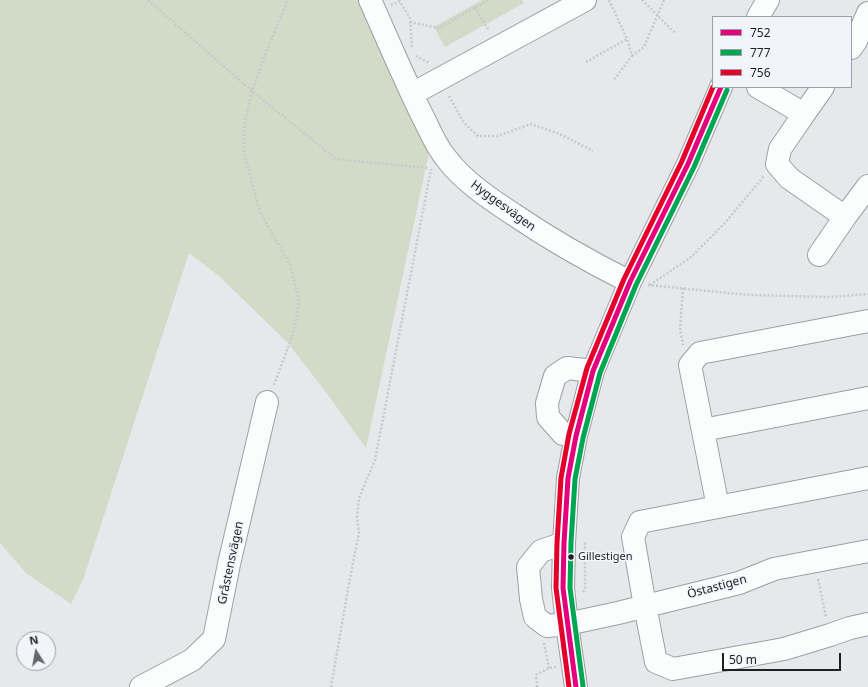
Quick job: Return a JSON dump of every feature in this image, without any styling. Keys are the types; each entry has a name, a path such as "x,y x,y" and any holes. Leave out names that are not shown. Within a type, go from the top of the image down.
{"street":[{"name":"Hyggesvägen","path":"370,0 412,94 445,158 470,183 494,202 549,239 586,260 640,284"},
{"path":"412,94 585,0"},
{"path":"759,16 768,0"},
{"path":"852,47 856,41 868,13"},
{"path":"576,687 563,588 572,541 568,478 576,436 593,371 640,284 688,164 721,88"},
{"path":"760,88 804,114"},
{"path":"822,88 780,149 777,164 789,178 845,217"},
{"path":"819,255 868,186"},
{"path":"718,507 690,365 700,353 868,321"},
{"path":"576,436 564,434 553,423 548,417 547,403 555,376 567,368 593,371"},
{"path":"703,430 868,398"},
{"name":"Gråstensvägen","path":"141,687 192,660 214,638 229,564 267,402"},
{"path":"868,478 640,522 633,537 656,662 673,669 784,649 850,628 868,624"},
{"name":"Östastigen","path":"572,541 541,551 528,568 531,598 535,617 547,626 567,624 739,583 774,569 868,551"}],"path":[{"path":"148,0 252,91 336,159 432,168 375,460 359,498 357,516 359,533 331,687"},
{"path":"267,402 294,331 298,301 290,266 260,212 244,152 244,127 252,91 288,0"},
{"path":"410,22 439,28 488,0"},
{"path":"609,0 627,39 632,56"},
{"path":"642,0 675,33"},
{"path":"613,81 632,56 644,47 664,0"},
{"path":"475,7 498,47"},
{"path":"586,62 627,39"},
{"path":"532,124 560,134 593,151"},
{"path":"640,284 691,257 724,224 779,157"},
{"path":"640,284 749,295 830,297 868,294"},
{"path":"683,288 680,329 686,355 695,359"},
{"path":"572,541 585,544 585,589 581,594"},
{"path":"815,562 830,635"},
{"path":"537,687 536,675 549,668"}],"green space":[{"path":"0,0 360,0 382,55 429,153 366,448 289,344 219,276 189,253 84,577 71,604 26,573 0,543"},
{"path":"482,0 522,0 524,3 445,47 434,27"}],"transit line":[{"name":"756","path":"569,687 556,588 561,478 569,434 587,368 624,279 682,161 713,88"},
{"name":"752","path":"576,687 563,588 568,478 576,436 593,371 630,282 688,164 721,88"},
{"name":"777","path":"583,686 570,588 575,479 583,438 600,373 636,285 694,167 727,90"}],"place":[{"name":"Gillestigen","path":"571,557"}]}
